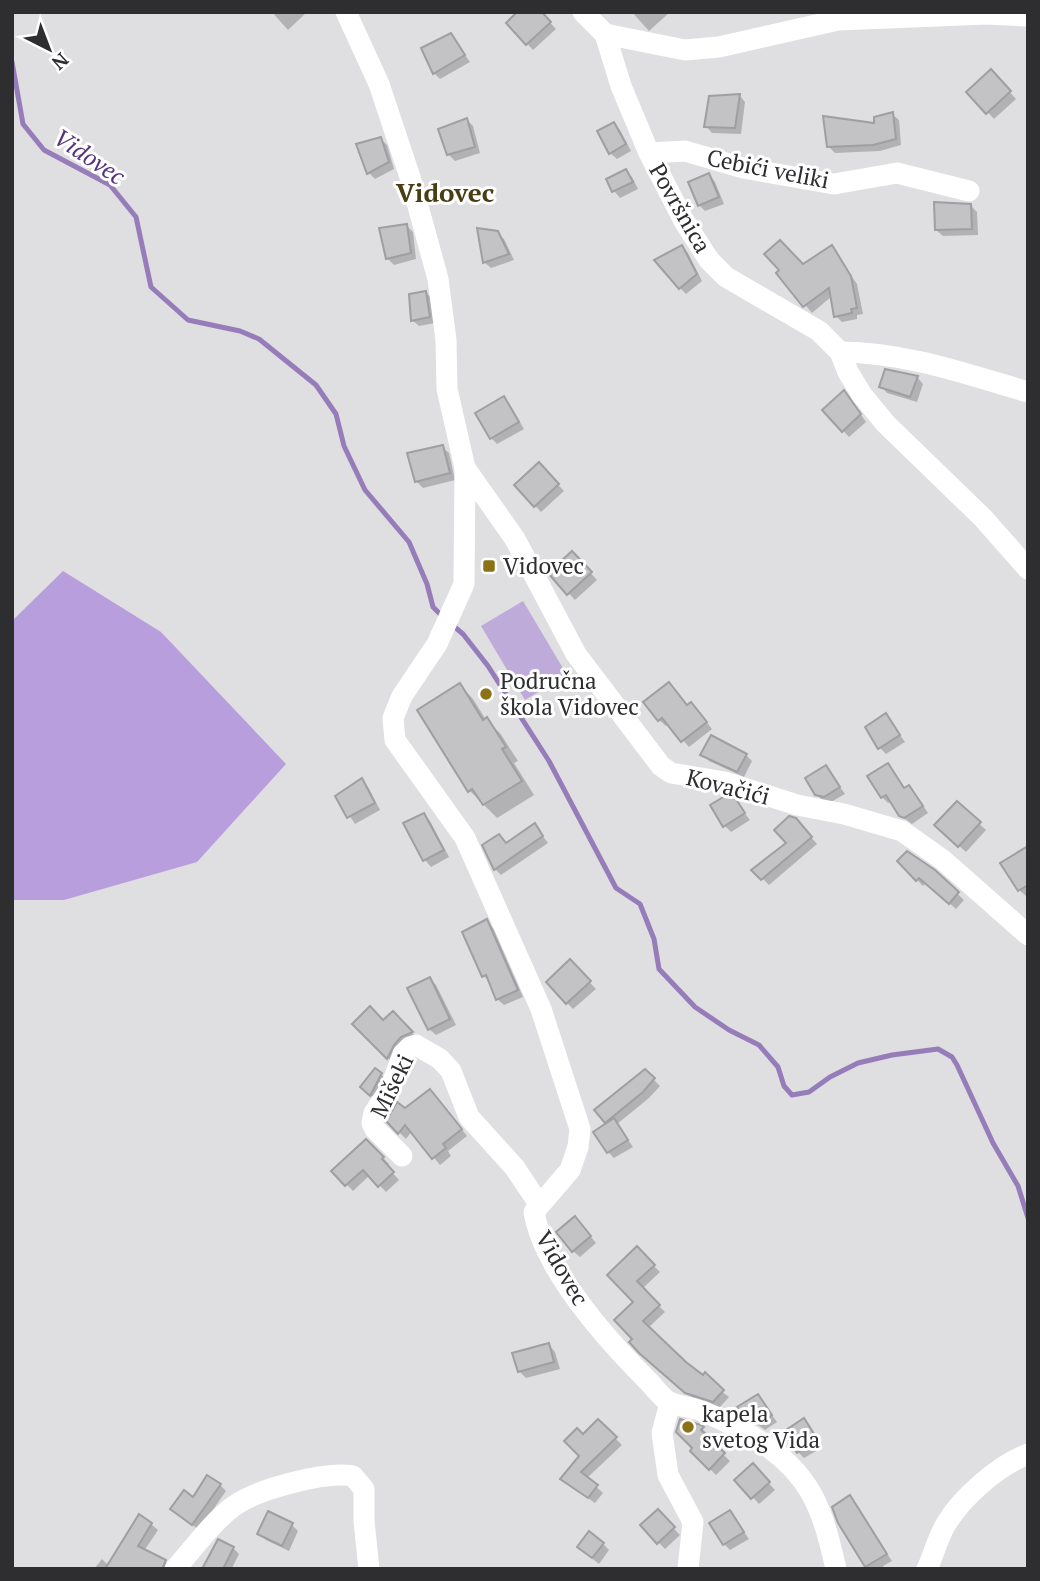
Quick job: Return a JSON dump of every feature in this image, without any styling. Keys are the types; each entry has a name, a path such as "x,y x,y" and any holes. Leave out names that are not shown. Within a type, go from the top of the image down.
{"street":[{"name":"Vidovec","path":"345,12 379,84 410,177 438,279 446,340 447,389 465,468 464,584 449,621 402,696 393,718 395,740 465,838 541,1009 580,1129 578,1147 570,1170 534,1212 537,1228 566,1285 604,1334 670,1403"},
{"name":"Površnica","path":"583,12 604,34 621,86 649,153 684,221 709,260 726,277 819,331 840,352"},
{"path":"604,34 685,50 719,47 838,20 987,14 1028,16"},
{"name":"Cebići veliki","path":"649,153 685,151 743,168 834,184 897,173 968,191"},
{"path":"1028,392 925,361 877,353 840,352 848,372 886,424 984,518 1028,569"},
{"name":"Kovačići","path":"465,468 515,539 576,654 661,766 671,773 725,782 797,805 844,814 902,831 943,860 1028,935"},
{"name":"Mišeki","path":"402,1156 372,1123 374,1113 390,1089 403,1054 416,1045 440,1059 451,1071 470,1117 515,1168 539,1204"},
{"path":"688,1569 693,1522 668,1475 662,1433 670,1403 704,1412 740,1431 769,1448 796,1471 817,1507 827,1532 836,1569"},
{"path":"928,1569 947,1523 977,1488 1015,1458 1028,1454"},
{"path":"175,1569 226,1514 245,1500 278,1487 331,1474 353,1476 364,1489 369,1569"}],"shaded area":[{"path":"63,571 161,632 286,764 197,862 64,900 12,900 12,621"},
{"path":"523,601 567,675 525,700 481,626"}],"building":[{"path":"517,12 542,12 551,22 526,45 506,23"},
{"path":"451,33 465,55 433,74 421,48"},
{"path":"991,69 1011,91 986,114 966,92"},
{"path":"740,94 735,128 704,127 709,96"},
{"path":"893,112 896,139 873,145 827,147 823,116 874,123 874,117"},
{"path":"467,118 475,147 447,155 438,129"},
{"path":"614,122 626,144 609,154 597,131"},
{"path":"381,137 389,162 367,174 356,144"},
{"path":"626,169 633,182 612,192 606,179"},
{"path":"709,173 719,197 698,206 688,182"},
{"path":"934,202 971,204 972,229 935,230"},
{"path":"407,224 411,253 386,259 379,228"},
{"path":"477,228 498,231 509,254 483,263"},
{"path":"780,240 803,264 832,245 851,276 857,308 851,309 852,313 834,317 829,288 803,307 776,273 779,270 764,254"},
{"path":"682,245 697,274 679,289 654,260"},
{"path":"426,291 430,317 411,321 409,294"},
{"path":"885,369 918,376 910,397 879,387"},
{"path":"844,390 861,414 842,432 822,410"},
{"path":"504,396 519,422 490,439 475,413"},
{"path":"443,445 450,473 415,482 407,453"},
{"path":"539,462 559,484 534,507 514,485"},
{"path":"572,551 592,572 567,595 548,573"},
{"path":"669,682 687,705 691,702 707,722 681,742 662,718 658,721 643,702"},
{"path":"460,683 483,720 487,717 506,747 502,749 522,781 483,805 472,789 468,792 417,710"},
{"path":"886,713 900,735 878,749 865,727"},
{"path":"711,735 747,754 737,772 700,755"},
{"path":"888,763 904,788 909,785 923,806 904,818 899,816 886,795 881,798 867,776"},
{"path":"826,765 840,787 824,797 815,795 805,778"},
{"path":"362,778 375,803 347,818 335,796"},
{"path":"725,796 736,799 745,813 723,827 710,805"},
{"path":"957,801 981,822 958,847 934,825"},
{"path":"424,813 444,850 423,861 403,823"},
{"path":"789,816 796,818 812,837 761,880 751,870 786,843 774,830"},
{"path":"535,823 543,836 494,870 482,845 499,834 506,843"},
{"path":"1028,846 1028,885 1018,891 1000,863"},
{"path":"907,851 935,870 959,892 949,904 919,878 916,881 897,861"},
{"path":"487,919 518,990 496,1000 486,975 482,977 462,932"},
{"path":"570,959 591,981 566,1004 546,982"},
{"path":"430,977 450,1019 428,1030 407,988"},
{"path":"370,1006 383,1020 393,1011 413,1032 401,1037 387,1059 352,1024"},
{"path":"375,1068 382,1073 370,1096 360,1087"},
{"path":"645,1069 655,1078 643,1092 605,1123 594,1110"},
{"path":"430,1089 462,1129 443,1144 446,1148 432,1159 405,1125 398,1134 386,1121 397,1102 405,1108"},
{"path":"614,1118 628,1140 607,1153 593,1132"},
{"path":"366,1139 394,1172 378,1187 363,1170 345,1186 331,1171"},
{"path":"575,1216 591,1236 572,1252 556,1232"},
{"path":"637,1246 655,1265 637,1281 660,1305 643,1321 686,1362 703,1375 705,1372 724,1390 713,1402 685,1393 639,1353 629,1342 632,1339 614,1320 633,1302 607,1275"},
{"path":"549,1343 554,1362 518,1372 512,1353"},
{"path":"758,1394 772,1415 758,1424 743,1416 737,1407"},
{"path":"804,1418 818,1440 797,1453 783,1432"},
{"path":"598,1419 617,1437 581,1472 598,1485 588,1498 560,1479 579,1456 564,1441 577,1428 583,1434"},
{"path":"680,1419 704,1427 701,1430 725,1453 709,1470 676,1432"},
{"path":"753,1463 770,1482 751,1499 734,1480"},
{"path":"207,1475 221,1484 192,1525 170,1509 184,1490 193,1497"},
{"path":"850,1495 887,1554 865,1567 838,1523 832,1507"},
{"path":"658,1509 675,1527 657,1544 640,1525"},
{"path":"730,1510 744,1532 723,1545 709,1523"},
{"path":"268,1511 293,1523 282,1546 257,1534"},
{"path":"139,1514 152,1523 138,1546 166,1560 162,1569 105,1569"},
{"path":"589,1531 604,1543 592,1558 577,1547"},
{"path":"218,1539 234,1547 223,1569 202,1569"}],"waterway":[{"name":"Vidovec","path":"12,62 23,124 44,150 110,185 136,217 151,287 188,320 240,331 259,339 316,385 336,414 344,446 365,490 409,542 427,584 433,607 443,617"},
{"name":"Vidovec","path":"450,623 463,634 488,666 549,761 616,888 640,904 654,939 659,969 695,1007 729,1030 759,1045 778,1067 784,1086 792,1095 809,1092 830,1077 858,1063 938,1049 952,1057 993,1143 1018,1186 1028,1218"}],"place":[{"name":"Vidovec","path":"489,566"},
{"name":"Područna škola Vidovec","path":"486,694"},
{"name":"kapela svetog Vida","path":"688,1427"}],"district":[{"name":"Vidovec","path":"445,193"}]}
